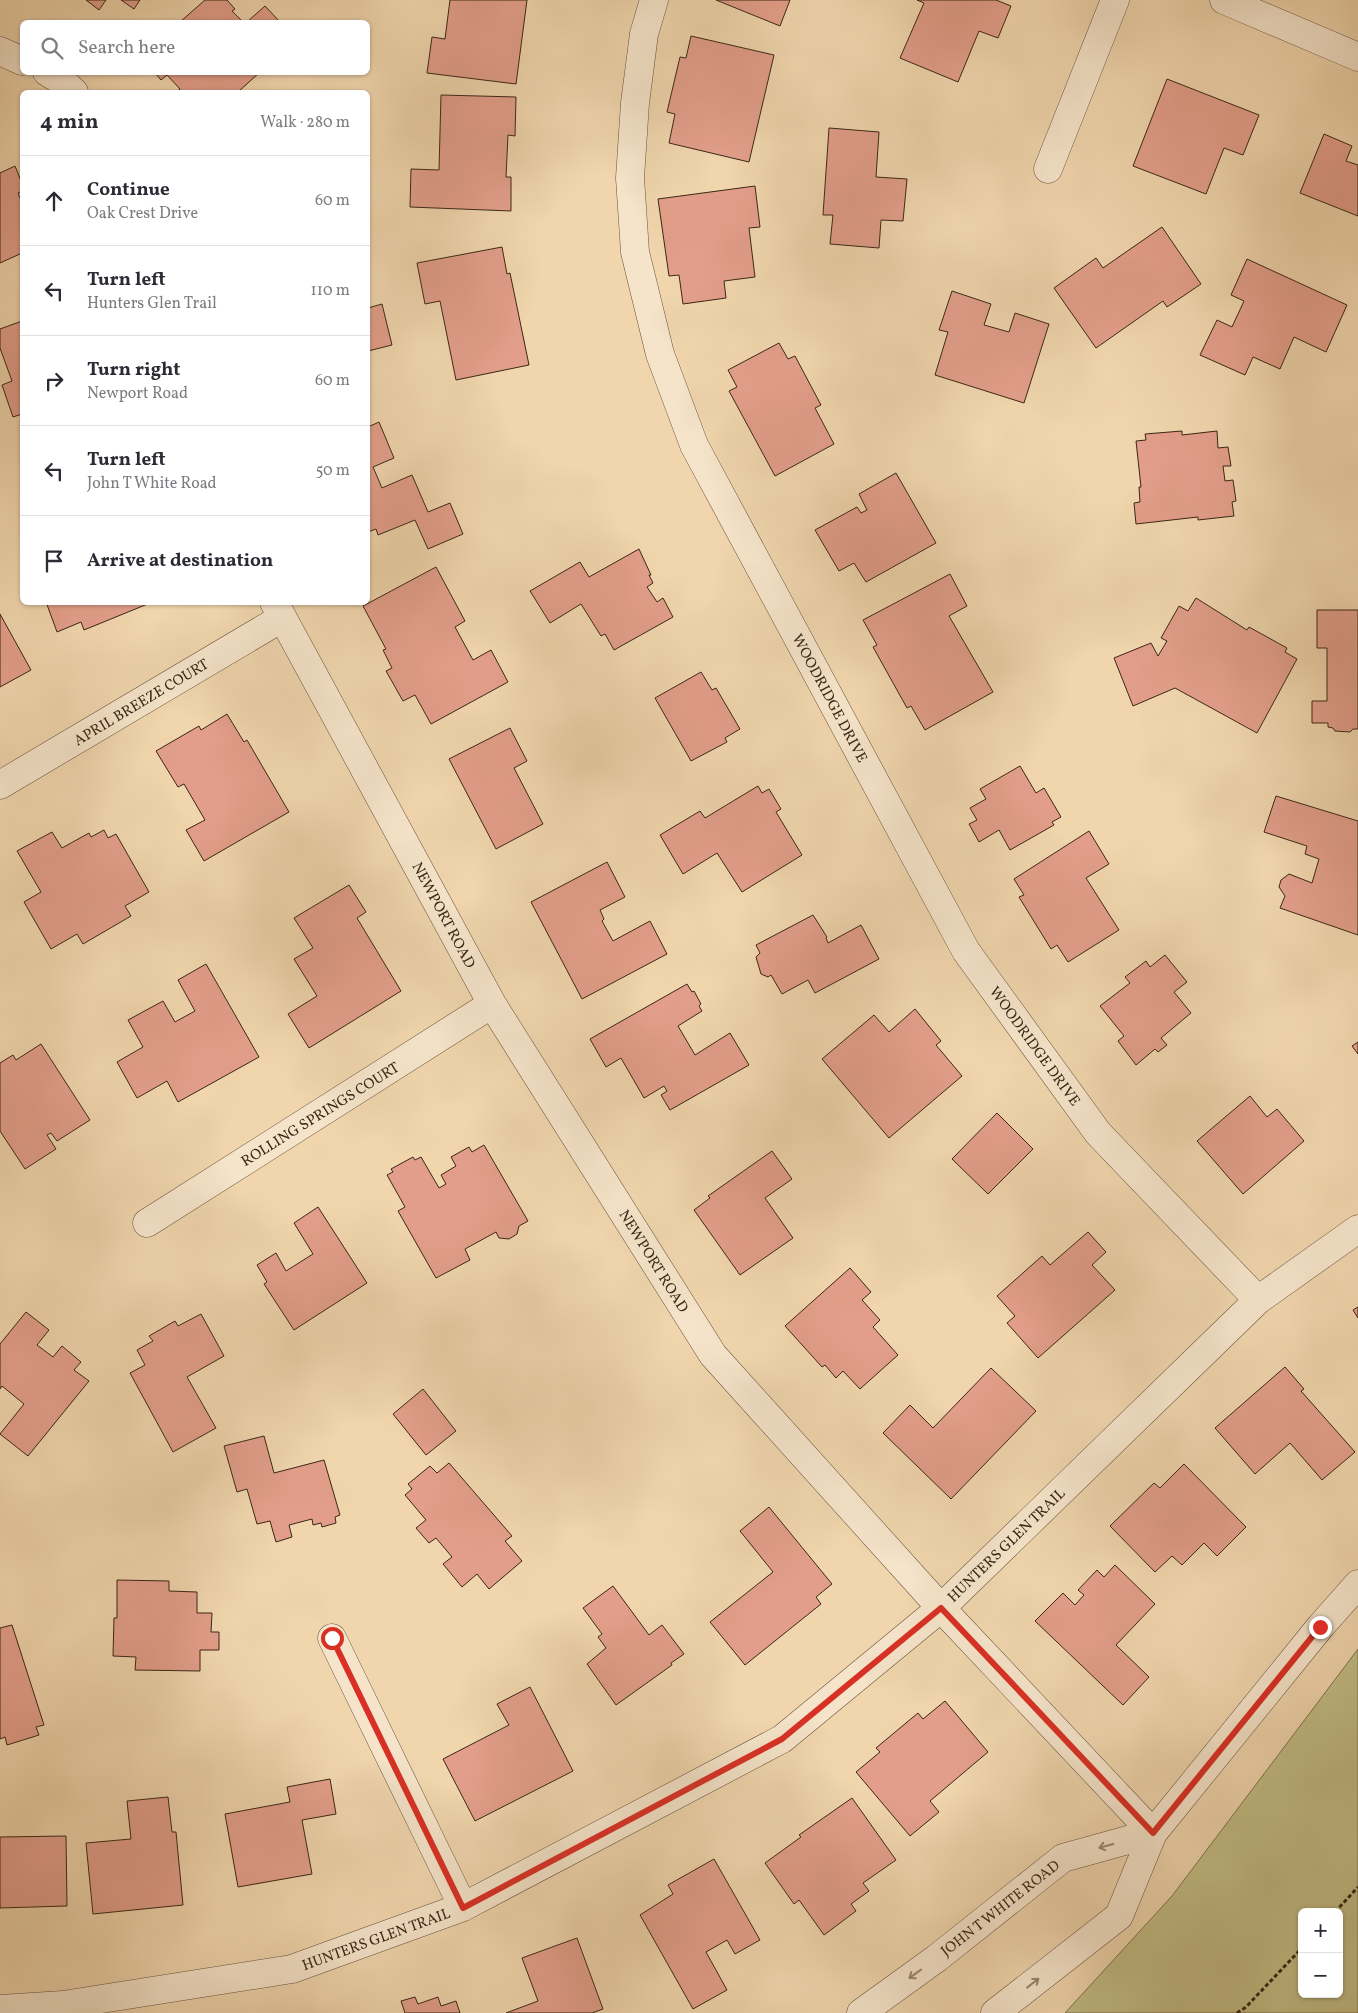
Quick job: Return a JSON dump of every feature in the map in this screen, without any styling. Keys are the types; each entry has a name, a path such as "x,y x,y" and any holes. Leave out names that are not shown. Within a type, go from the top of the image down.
{"street":[{"name":"WOODRIDGE DRIVE","path":"654,0 644,34 635,103 630,178 635,252 660,354 694,446 966,951 1098,1133 1258,1300"},
{"path":"1048,169 1115,0"},
{"path":"1224,0 1358,57"},
{"path":"0,51 20,60"},
{"path":"51,75 64,82 72,90"},
{"name":"APRIL BREEZE COURT","path":"0,785 278,610"},
{"name":"NEWPORT ROAD","path":"278,610 492,1004 713,1355 941,1608 1153,1833"},
{"name":"ROLLING SPRINGS COURT","path":"148,1223 492,1004"},
{"name":"HUNTERS GLEN TRAIL","path":"0,2009 62,2005 292,1969 463,1908 782,1739 941,1608 1258,1300 1358,1229"},
{"path":"995,2013 1119,1916 1153,1833 1320,1627 1358,1584"},
{"path":"332,1638 463,1908"},
{"name":"JOHN T WHITE ROAD","path":"861,2013 937,1958 1062,1858 1153,1833"}],"path":[{"path":"1339,1908 1358,1887"},
{"path":"1237,2013 1246,2007 1298,1952"}],"shaded area":[{"path":"1358,1649 1358,2013 1065,2013 1172,1896"}],"building":[{"path":"86,0 106,0 99,10"},
{"path":"121,0 140,0 134,9"},
{"path":"205,0 227,0 235,9 232,11 241,20 182,20"},
{"path":"450,0 527,0 516,84 427,73 432,37 445,39"},
{"path":"716,0 790,0 780,26"},
{"path":"917,0 996,0 1011,6 998,38 979,31 958,82 900,58 924,3"},
{"path":"265,6 278,20 249,20"},
{"path":"691,36 774,55 749,162 669,143 675,114 667,112 680,57 686,58"},
{"path":"157,75 167,75 161,80"},
{"path":"167,75 257,75 240,90 179,90 180,89"},
{"path":"1167,79 1259,115 1243,155 1224,148 1206,194 1133,166"},
{"path":"441,95 516,97 515,136 508,135 506,177 511,177 511,211 410,207 411,169 439,170"},
{"path":"829,128 879,132 876,177 907,179 903,221 881,220 879,248 830,244 833,215 823,215"},
{"path":"1324,134 1352,146 1346,161 1358,165 1358,216 1300,193"},
{"path":"15,166 20,178 20,192 18,193 20,198 20,254 0,263 0,173"},
{"path":"755,186 760,227 749,228 755,277 724,281 726,298 683,304 679,275 669,276 658,199"},
{"path":"1162,227 1201,284 1167,307 1163,301 1096,348 1054,288 1096,258 1103,268"},
{"path":"502,247 507,274 510,273 529,365 456,380 440,301 425,304 417,263"},
{"path":"1247,259 1347,305 1326,352 1294,337 1280,369 1253,357 1245,375 1200,355 1217,320 1232,327 1244,301 1231,295"},
{"path":"952,291 991,304 984,325 1009,332 1015,313 1049,324 1024,403 935,375 948,332 939,330"},
{"path":"382,304 392,345 370,350 370,307"},
{"path":"20,322 20,415 13,417 2,385 12,381 0,348 0,329"},
{"path":"779,343 788,359 795,356 821,405 815,408 834,444 775,476 729,391 737,387 728,370"},
{"path":"379,422 394,458 373,467 382,488 412,475 428,512 450,503 463,534 428,549 415,520 378,535 376,529 370,531 370,426"},
{"path":"1182,431 1182,435 1217,431 1218,448 1228,447 1231,466 1223,466 1225,481 1233,480 1236,501 1232,502 1234,516 1198,520 1198,517 1136,524 1134,503 1140,502 1139,487 1141,487 1136,441 1146,440 1145,434"},
{"path":"896,473 936,543 866,582 854,563 839,571 815,530 857,507 861,513 867,510 859,494"},
{"path":"639,549 653,583 647,587 657,602 663,598 673,617 614,650 605,634 601,636 581,604 550,623 530,591 580,562 589,577"},
{"path":"436,567 465,621 455,627 473,660 491,650 508,682 431,724 415,695 403,701 386,671 392,668 383,650 386,649 363,606 370,605 370,602"},
{"path":"950,574 967,606 949,616 993,692 925,730 911,706 907,708 873,647 877,645 863,620"},
{"path":"1196,598 1247,630 1249,627 1287,648 1285,652 1297,659 1257,733 1175,688 1133,706 1114,658 1151,643 1158,656 1167,641 1161,638 1179,606 1188,611"},
{"path":"47,605 145,605 84,630 81,622 57,632"},
{"path":"1317,610 1358,610 1358,729 1353,729 1350,732 1335,731 1333,728 1328,727 1328,723 1312,723 1312,701 1327,701 1327,648 1317,648"},
{"path":"0,614 31,670 0,687"},
{"path":"701,672 712,690 716,688 740,729 725,738 727,742 691,761 655,698"},
{"path":"227,714 244,742 247,740 289,812 204,861 186,830 205,820 184,784 178,787 156,751 199,726 201,730"},
{"path":"510,728 527,761 514,768 543,824 496,849 449,759"},
{"path":"1020,766 1036,793 1044,788 1061,817 1052,822 1054,825 1010,850 999,830 979,842 969,824 977,820 970,808 986,799 980,789"},
{"path":"758,786 762,793 769,789 781,809 776,812 802,855 742,892 717,853 683,874 660,835 700,811 705,818"},
{"path":"1276,796 1358,821 1358,935 1280,908 1285,896 1279,887 1281,880 1289,874 1312,883 1319,859 1305,854 1307,846 1264,832"},
{"path":"104,830 108,838 116,834 149,892 125,906 131,916 83,944 77,934 51,949 24,902 41,892 17,851 52,832 62,848 89,833 91,837"},
{"path":"1089,831 1109,864 1086,878 1119,930 1068,962 1057,945 1051,949 1019,897 1024,895 1014,879"},
{"path":"607,862 625,897 600,910 604,919 602,921 613,941 650,921 667,954 582,999 531,902"},
{"path":"349,885 366,912 357,918 401,991 309,1048 288,1014 317,996 294,959 313,948 294,918"},
{"path":"813,915 827,937 828,943 861,925 879,959 815,993 808,980 782,994 771,975 768,977 761,974 756,957 760,953 756,945"},
{"path":"1165,955 1187,982 1174,992 1191,1013 1161,1038 1167,1045 1158,1052 1155,1049 1136,1065 1118,1041 1124,1036 1100,1006 1130,983 1125,977 1146,961 1150,967"},
{"path":"206,964 259,1057 178,1102 167,1081 137,1098 117,1062 143,1047 128,1020 163,1001 175,1022 195,1011 178,980"},
{"path":"687,984 692,992 694,991 701,1004 699,1006 702,1011 678,1026 695,1055 730,1033 749,1065 670,1110 661,1095 667,1091 664,1086 644,1098 621,1058 606,1067 590,1039"},
{"path":"915,1009 941,1041 936,1045 962,1076 889,1138 822,1059 874,1015 889,1032"},
{"path":"1358,1042 1358,1054 1352,1046"},
{"path":"41,1044 90,1120 57,1141 51,1133 47,1135 56,1149 25,1169 0,1131 0,1063 13,1055 16,1060"},
{"path":"1250,1096 1267,1117 1277,1109 1304,1141 1243,1194 1197,1141"},
{"path":"997,1113 1033,1149 988,1194 952,1159"},
{"path":"484,1145 528,1221 519,1226 517,1234 509,1239 499,1238 496,1232 465,1249 470,1260 436,1278 398,1211 405,1207 387,1175 393,1172 391,1169 413,1157 415,1160 421,1157 439,1188 446,1184 441,1175 456,1166 451,1157 469,1147 472,1152"},
{"path":"772,1151 792,1179 765,1198 793,1238 740,1275 694,1210 710,1198 708,1196"},
{"path":"318,1207 367,1283 294,1330 264,1284 267,1282 257,1265 276,1253 286,1271 313,1254 294,1223"},
{"path":"1088,1232 1106,1252 1092,1265 1115,1290 1038,1358 1007,1323 1015,1316 997,1296 1042,1256 1050,1265"},
{"path":"850,1268 871,1292 862,1300 880,1320 873,1327 898,1355 860,1389 843,1371 836,1378 825,1365 822,1367 785,1326"},
{"path":"1358,1307 1358,1318 1353,1310"},
{"path":"26,1312 49,1330 37,1345 53,1357 62,1346 81,1362 74,1370 89,1381 28,1456 0,1434 24,1404 2,1386 0,1389 0,1344"},
{"path":"201,1314 224,1356 187,1377 216,1428 173,1452 130,1373 145,1365 137,1350 153,1341 149,1336 175,1321 178,1326"},
{"path":"1285,1367 1304,1389 1301,1391 1355,1452 1322,1480 1290,1443 1255,1474 1215,1428"},
{"path":"991,1368 1036,1411 951,1499 883,1433 910,1405 933,1428"},
{"path":"423,1389 456,1431 426,1455 393,1414"},
{"path":"264,1436 274,1473 324,1460 340,1515 335,1517 336,1523 322,1527 321,1523 313,1525 312,1519 289,1525 292,1537 276,1542 270,1521 257,1524 247,1489 237,1492 224,1446"},
{"path":"449,1463 512,1536 505,1541 522,1561 489,1589 477,1574 462,1587 443,1564 452,1557 436,1538 429,1543 416,1528 426,1520 405,1495 412,1489 408,1484 430,1466 437,1473"},
{"path":"1184,1464 1246,1527 1217,1556 1204,1543 1182,1565 1172,1556 1155,1572 1110,1526 1154,1483 1160,1488"},
{"path":"769,1507 832,1584 816,1597 821,1604 745,1665 710,1622 773,1572 740,1531"},
{"path":"1115,1565 1155,1604 1116,1645 1149,1677 1123,1705 1035,1621 1063,1593 1075,1605 1084,1595 1078,1590 1097,1570 1104,1577"},
{"path":"117,1580 169,1581 169,1591 197,1592 197,1613 212,1613 211,1632 219,1632 219,1650 200,1650 200,1671 135,1670 136,1657 113,1656 114,1618 117,1618"},
{"path":"613,1586 649,1635 662,1625 684,1654 671,1663 672,1665 616,1705 587,1664 606,1648 598,1637 602,1634 583,1608"},
{"path":"12,1625 44,1725 36,1727 39,1735 7,1745 5,1737 0,1739 0,1628"},
{"path":"530,1687 573,1771 475,1821 443,1759 509,1725 497,1704"},
{"path":"945,1701 988,1752 930,1801 939,1812 910,1836 856,1772 880,1752 876,1748 918,1713 923,1719"},
{"path":"330,1779 336,1814 302,1820 312,1874 238,1887 225,1814 290,1802 287,1787"},
{"path":"168,1797 172,1832 176,1832 183,1905 93,1914 86,1843 131,1839 127,1801"},
{"path":"852,1798 896,1860 863,1883 869,1891 851,1904 856,1911 824,1935 799,1900 794,1904 765,1863 801,1837 799,1835"},
{"path":"66,1836 67,1906 0,1908 0,1837"},
{"path":"714,1859 760,1940 735,1954 727,1940 706,1952 727,1990 693,2009 640,1915 673,1894 668,1885"},
{"path":"577,1938 603,2009 592,2013 506,2013 538,2001 522,1958"},
{"path":"415,1997 418,2004 438,1997 441,2006 456,2001 460,2013 405,2013 401,2001"}],"route":[{"path":"332,1638 463,1908 782,1739 941,1608 1153,1833 1320,1627"}]}
